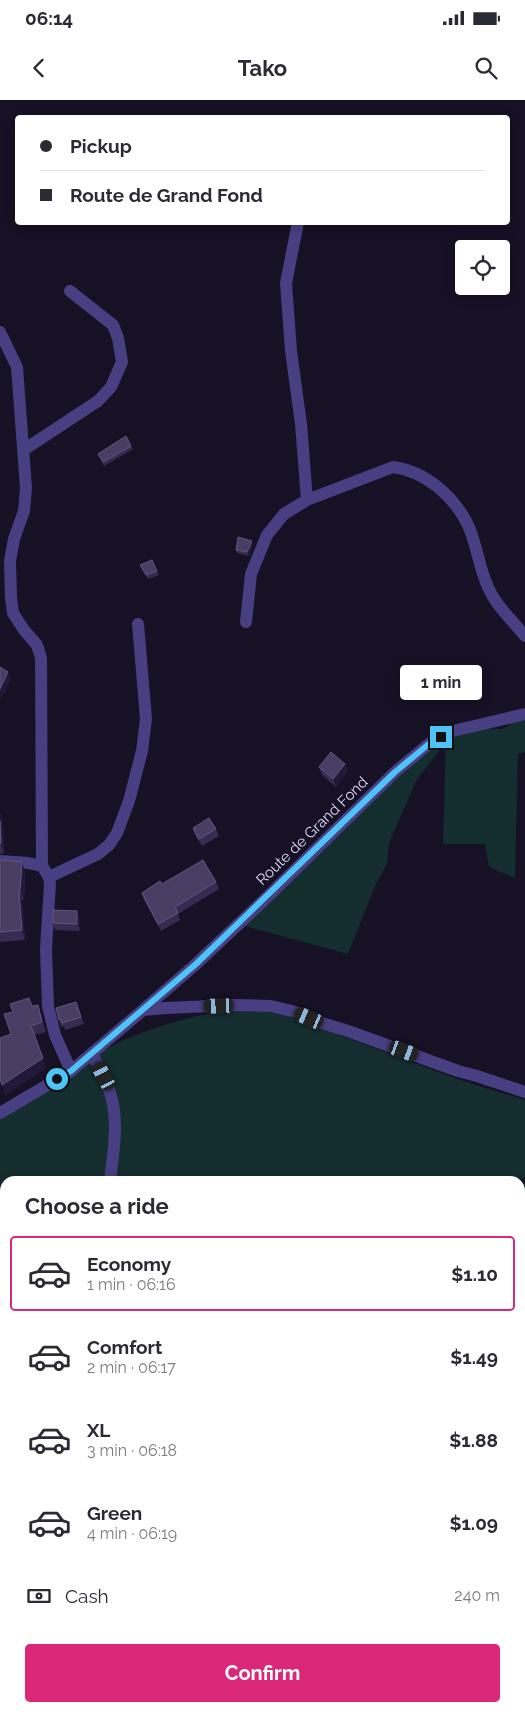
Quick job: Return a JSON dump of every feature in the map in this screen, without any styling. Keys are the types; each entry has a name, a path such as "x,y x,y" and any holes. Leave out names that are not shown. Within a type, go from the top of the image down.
{"street":[{"path":"297,225 286,283 291,351 301,424 307,500"},
{"path":"25,449 98,401 111,387 122,362 118,338 113,325 70,291"},
{"path":"0,332 17,367 25,449 26,488 24,511 14,539 10,561 11,598 13,613 37,645 41,658 46,872 50,895 46,949 48,1006 55,1035 71,1071"},
{"path":"246,622 251,574 267,535 284,514 307,500 393,467 406,469 432,483 450,497 468,526 488,588 496,602 525,636"},
{"path":"0,861 28,863 46,872 98,854 117,833 129,801 142,750 146,719 138,624"},
{"name":"Route de Grand Fond","path":"0,1113 71,1071 92,1054 203,958 395,772 430,743 453,731 525,714"},
{"path":"143,1010 234,1005 271,1006 296,1012 458,1071 525,1092"},
{"path":"92,1054 111,1095 115,1112 115,1135 111,1176"}],"green space":[{"path":"525,719 525,752 518,754 515,878 489,867 485,844 443,844 446,736 475,728 502,729 518,720"},
{"path":"439,738 439,751 416,781 389,843 387,864 375,886 348,954 234,923"},
{"path":"229,1008 259,1010 286,1015 460,1080 525,1100 525,1176 0,1176 0,1114 66,1071 101,1051 136,1035 182,1020"}],"building":[{"path":"126,436 131,446 103,462 98,454"},
{"path":"238,537 252,541 247,552 236,550"},
{"path":"152,560 157,571 146,575 140,565"},
{"path":"0,667 8,672 0,689"},
{"path":"331,752 345,764 333,779 319,767"},
{"path":"209,818 216,829 199,839 193,828"},
{"path":"0,860 22,862 19,891 22,930 0,932"},
{"path":"203,860 216,882 175,907 178,913 158,924 142,893 160,881 162,884"},
{"path":"53,910 77,911 77,924 53,923"},
{"path":"29,998 32,1006 38,1005 42,1022 31,1026 43,1058 2,1085 0,1079 0,1038 11,1034 4,1014 13,1012 10,1004"},
{"path":"76,1002 81,1017 62,1023 61,1019 59,1020 56,1008"}],"route":[{"path":"57,1079 71,1071 196,964 395,772 430,743 441,737"}]}
